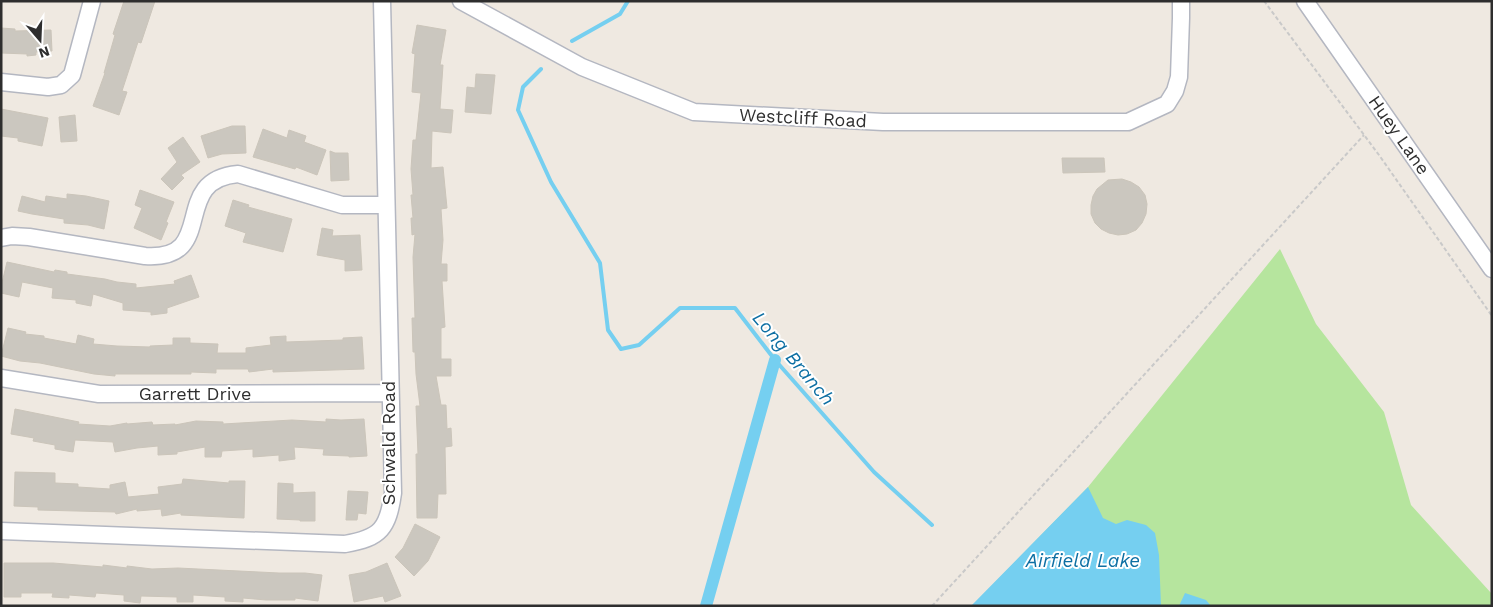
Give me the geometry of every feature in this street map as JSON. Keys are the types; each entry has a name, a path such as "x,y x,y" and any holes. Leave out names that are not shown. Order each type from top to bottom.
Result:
{"street":[{"path":"1,82 48,88 61,85 72,74 92,1"},
{"name":"Schwald Road","path":"1,531 345,544 371,538 379,532 390,512 392,493 382,1"},
{"name":"Westcliff Road","path":"461,1 582,67 694,112 883,122 1128,122 1167,104 1175,91 1179,77 1181,1"},
{"name":"Huey Lane","path":"1305,1 1492,269"},
{"path":"1,238 12,236 29,237 159,257 179,249 186,241 200,195 205,187 225,175 238,174 342,205 386,205"},
{"name":"Garrett Drive","path":"1,378 99,394 390,393"}],"path":[{"path":"1264,1 1364,134 1492,316"},
{"path":"932,606 1364,134"}],"green space":[{"path":"1280,249 1316,324 1384,412 1411,505 1492,594 1492,606 972,606 1088,487"}],"water":[{"name":"Airfield Lake","path":"1088,487 1103,518 1116,524 1127,520 1146,525 1155,533 1159,555 1161,606 971,606"},
{"name":"Airfield Lake","path":"1185,593 1206,600 1211,606 1179,606"}],"building":[{"path":"124,1 155,1 141,43 138,42 122,91 127,92 119,115 93,106 105,73 115,35 113,34"},
{"path":"417,25 446,30 440,65 443,65 440,109 453,110 451,133 432,131 431,168 443,167 447,208 441,209 443,240 441,264 447,264 447,281 442,281 445,327 441,328 441,359 451,359 451,376 436,376 441,405 446,405 447,429 451,428 452,446 445,447 446,494 438,494 437,518 417,518 416,454 418,454 416,406 420,406 415,352 413,352 412,318 415,318 413,257 415,234 412,235 411,195 413,195 411,169 413,140 416,140 421,93 412,92 415,54 412,53"},
{"path":"1,28 15,29 15,31 51,30 52,51 36,52 36,55 27,56 27,54 1,53"},
{"path":"476,74 495,75 491,114 465,112 467,87 475,88"},
{"path":"1,109 48,118 42,146 18,141 18,138 1,136"},
{"path":"75,115 77,141 61,142 59,117"},
{"path":"232,126 245,126 246,153 222,154 208,158 201,136"},
{"path":"263,129 287,138 289,130 306,136 304,142 326,150 317,175 296,167 295,169 253,157"},
{"path":"183,137 200,162 181,175 184,178 172,190 161,179 177,162 168,148"},
{"path":"330,151 348,153 349,180 331,181"},
{"path":"1062,158 1104,158 1105,172 1063,173"},
{"path":"1122,179 1139,187 1145,195 1147,204 1146,214 1136,230 1118,235 1101,229 1095,223 1091,214 1091,205 1097,189 1108,180"},
{"path":"140,190 174,202 161,240 134,228 142,208 135,205"},
{"path":"67,194 109,201 104,229 88,225 64,223 64,219 18,211 22,196 45,202 46,196 67,199"},
{"path":"233,200 249,205 248,207 292,219 283,252 243,242 246,233 225,226"},
{"path":"322,228 333,230 332,236 360,235 362,270 345,271 345,260 317,255"},
{"path":"7,262 54,272 55,270 67,272 67,274 136,284 136,288 175,284 174,281 191,275 199,297 167,308 167,313 151,315 151,312 123,310 123,303 93,294 91,306 76,303 76,300 52,298 53,288 22,282 19,297 1,293"},
{"path":"8,328 26,332 25,334 44,336 44,338 76,344 78,335 94,339 93,344 150,347 173,345 173,338 190,338 190,343 218,344 217,353 246,353 246,348 271,345 270,337 286,336 286,342 343,340 343,338 362,337 364,369 273,372 273,369 249,372 248,369 216,369 216,373 115,374 115,376 94,374 1,356"},
{"path":"15,409 79,422 78,424 110,426 152,422 153,425 175,425 196,421 223,422 223,424 292,420 326,422 326,419 364,419 367,456 323,455 324,449 294,447 295,459 279,461 279,455 253,457 253,449 222,451 221,457 205,457 205,447 177,452 177,454 158,455 158,446 115,452 113,442 75,440 73,452 55,449 55,445 33,441 34,438 11,434"},
{"path":"15,472 55,473 55,483 78,484 78,487 110,489 110,485 125,482 128,497 159,494 158,487 182,484 183,479 229,483 229,481 245,481 244,518 181,515 181,513 162,516 161,509 137,511 137,509 116,514 115,512 38,510 38,507 14,506"},
{"path":"278,483 293,484 293,493 315,492 315,521 277,519"},
{"path":"348,491 368,492 366,514 358,513 357,520 346,520"},
{"path":"415,524 440,537 428,561 414,576 395,557 403,548"},
{"path":"4,563 53,563 103,567 103,565 127,568 127,566 152,569 178,568 322,575 318,601 295,598 295,600 266,600 243,598 243,602 225,601 225,597 193,595 193,602 177,602 177,597 141,596 140,603 124,601 124,595 96,593 95,597 69,595 69,598 52,597 53,593 21,593 21,597 4,597"},
{"path":"387,563 401,596 385,602 383,596 354,602 349,575 366,572"}],"waterway":[{"name":"Long Branch","path":"572,41 620,14 628,1"},
{"name":"Long Branch","path":"541,69 523,87 518,110 551,182 600,263 608,330 621,349 639,345 680,308 735,308 775,360 874,472 932,525"},
{"path":"706,606 775,360"}]}
